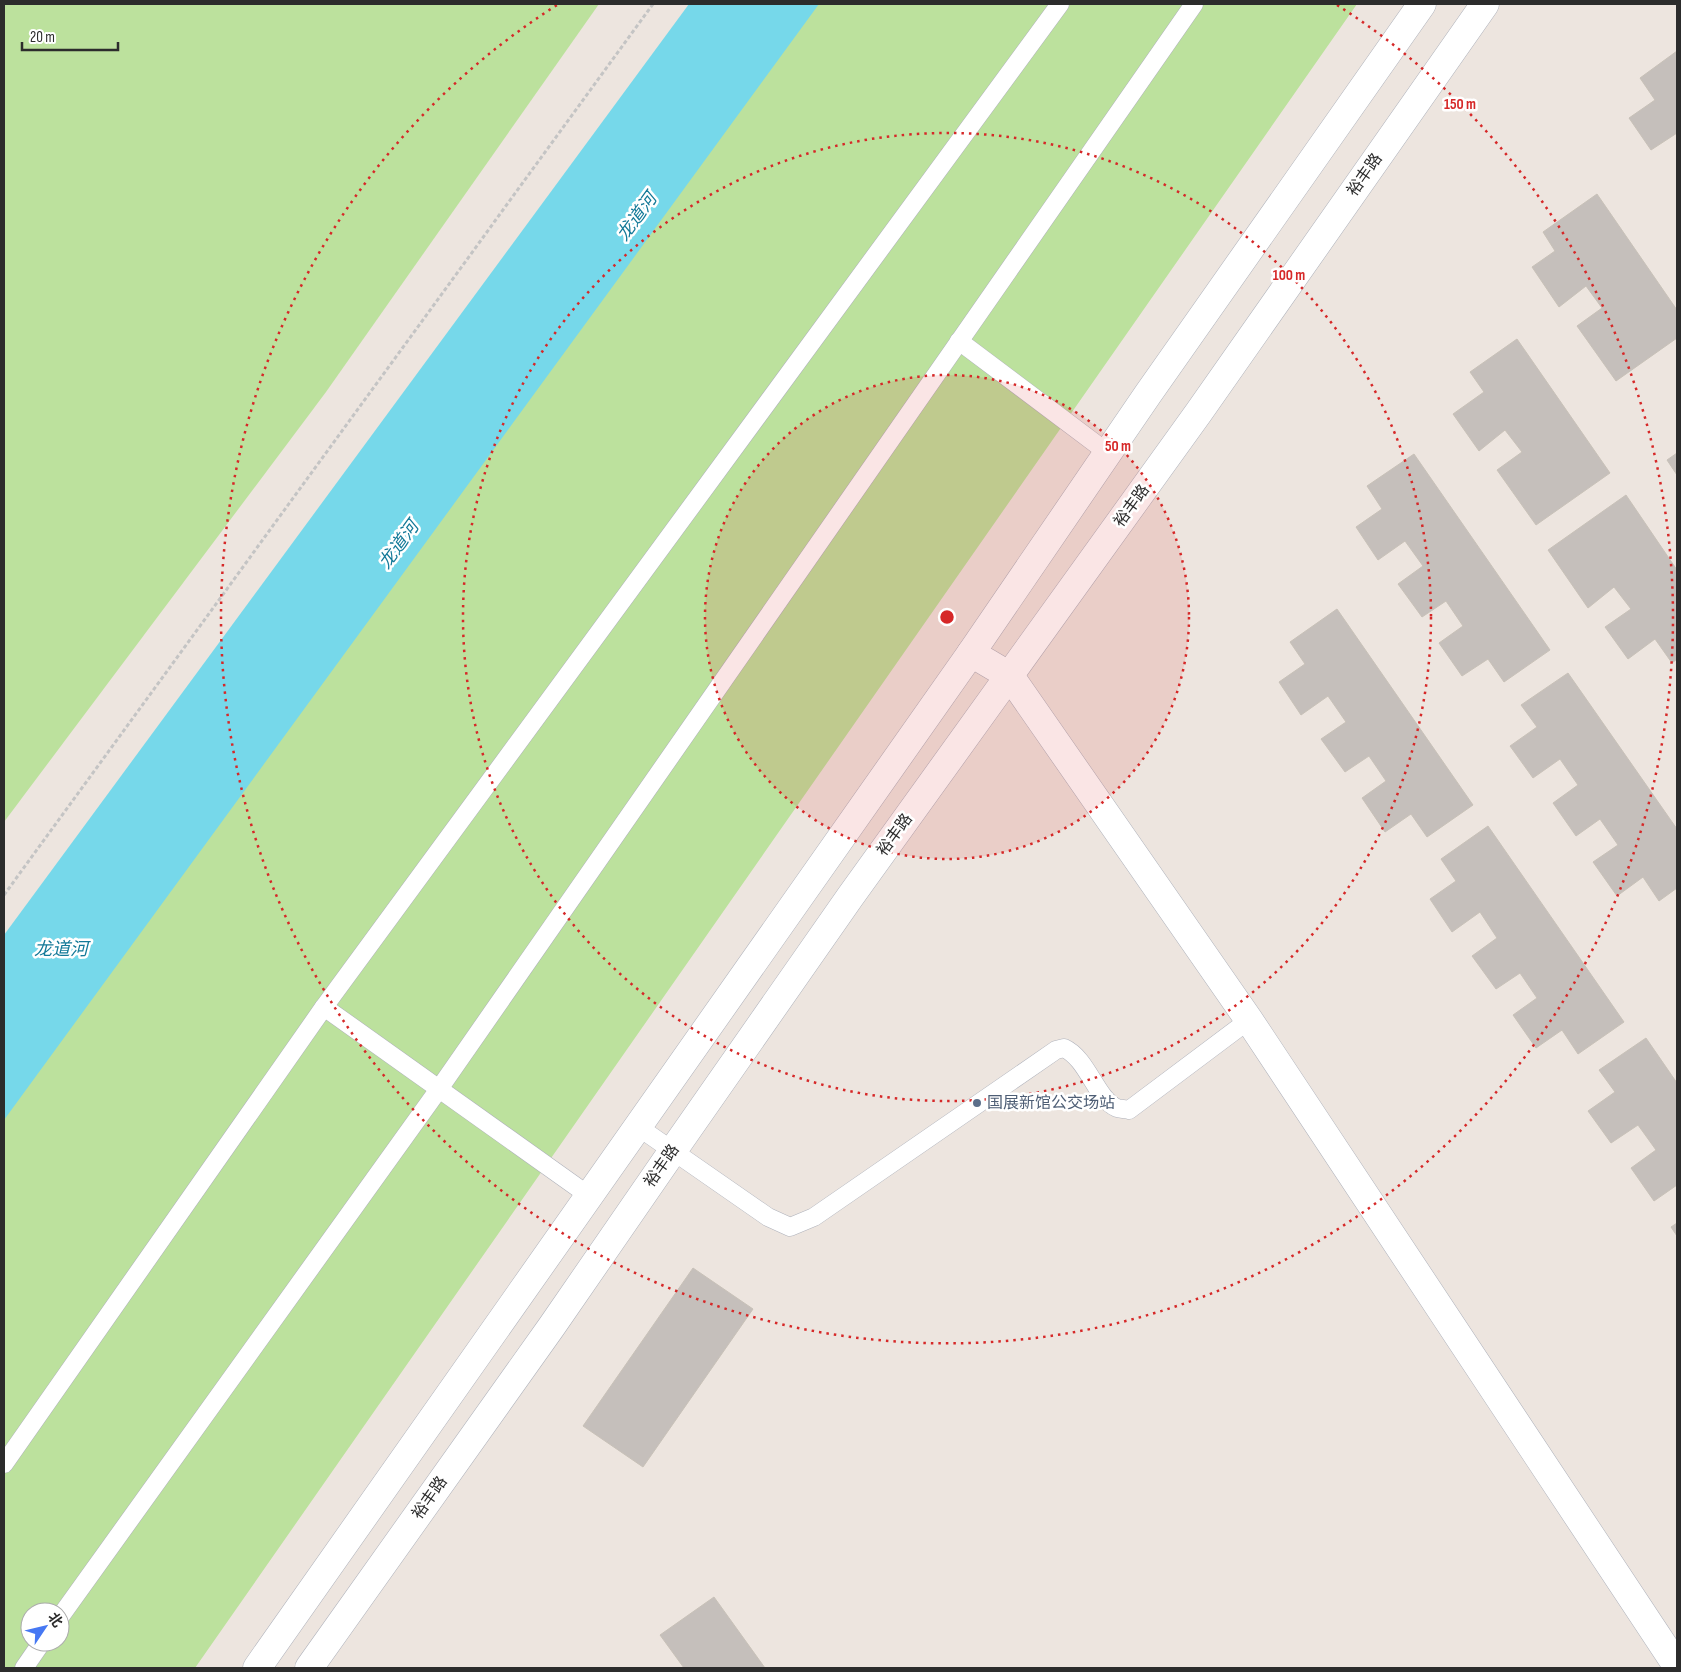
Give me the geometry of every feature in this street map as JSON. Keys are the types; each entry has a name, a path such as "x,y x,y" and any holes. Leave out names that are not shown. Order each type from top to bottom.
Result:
{"street":[{"path":"257,1668 971,653 1108,453 1422,4"},
{"name":"裕丰路","path":"308,1668 552,1326 850,897 1199,412 1485,4"},
{"path":"971,653 1010,676 1249,1020 1677,1666"}],"lane":[{"path":"4,1464 324,1008 1060,4"},
{"path":"70,1604 439,1089 1194,4"},
{"path":"959,341 1108,453"},
{"path":"324,1008 588,1195"},
{"path":"637,1126 768,1217 790,1227 814,1217 1056,1050 1064,1048 1071,1051 1078,1058 1105,1098 1117,1108 1129,1110 1249,1020"},
{"path":"24,1668 35,1652"}],"path":[{"path":"4,895 653,4"}],"green space":[{"path":"4,4 599,4 326,392 4,822"},
{"path":"816,4 1357,4 195,1668 4,1668 4,1118"}],"water":[{"name":"龙道河","path":"689,4 819,4 4,1120 4,935"}],"building":[{"path":"1677,51 1677,133 1651,150 1629,118 1655,100 1640,78"},
{"path":"1597,194 1677,310 1677,338 1616,381 1577,326 1602,308 1586,286 1559,307 1532,267 1555,251 1543,232"},
{"path":"1517,339 1610,473 1536,525 1497,470 1522,452 1505,430 1479,451 1453,414 1484,392 1470,372"},
{"path":"1677,453 1677,475 1667,460"},
{"path":"1414,454 1550,650 1504,682 1488,659 1462,676 1439,643 1463,626 1446,601 1422,617 1398,584 1423,566 1405,541 1378,560 1356,527 1382,509 1367,486"},
{"path":"1626,495 1677,570 1677,659 1672,663 1655,639 1628,659 1605,627 1631,609 1614,587 1588,608 1548,550"},
{"path":"1337,609 1473,805 1427,837 1411,814 1385,832 1362,798 1386,781 1369,756 1345,772 1321,739 1346,722 1328,696 1301,715 1279,682 1305,664 1290,642"},
{"path":"1568,673 1677,829 1677,888 1659,901 1643,877 1617,896 1593,862 1618,845 1600,819 1576,836 1553,803 1578,785 1560,759 1533,778 1510,746 1537,727 1521,705"},
{"path":"1488,826 1624,1022 1578,1054 1562,1030 1536,1048 1513,1015 1537,998 1520,973 1496,989 1472,956 1497,938 1480,912 1452,932 1430,899 1456,881 1441,859"},
{"path":"1646,1038 1677,1083 1677,1185 1654,1201 1631,1168 1656,1150 1638,1125 1611,1143 1588,1111 1615,1092 1599,1070"},
{"path":"1677,1223 1677,1236 1671,1227"},
{"path":"693,1268 753,1309 643,1467 583,1426"},
{"path":"714,1597 765,1668 684,1668 660,1635"}],"place":[{"name":"国展新馆公交场站","path":"977,1103"}]}
